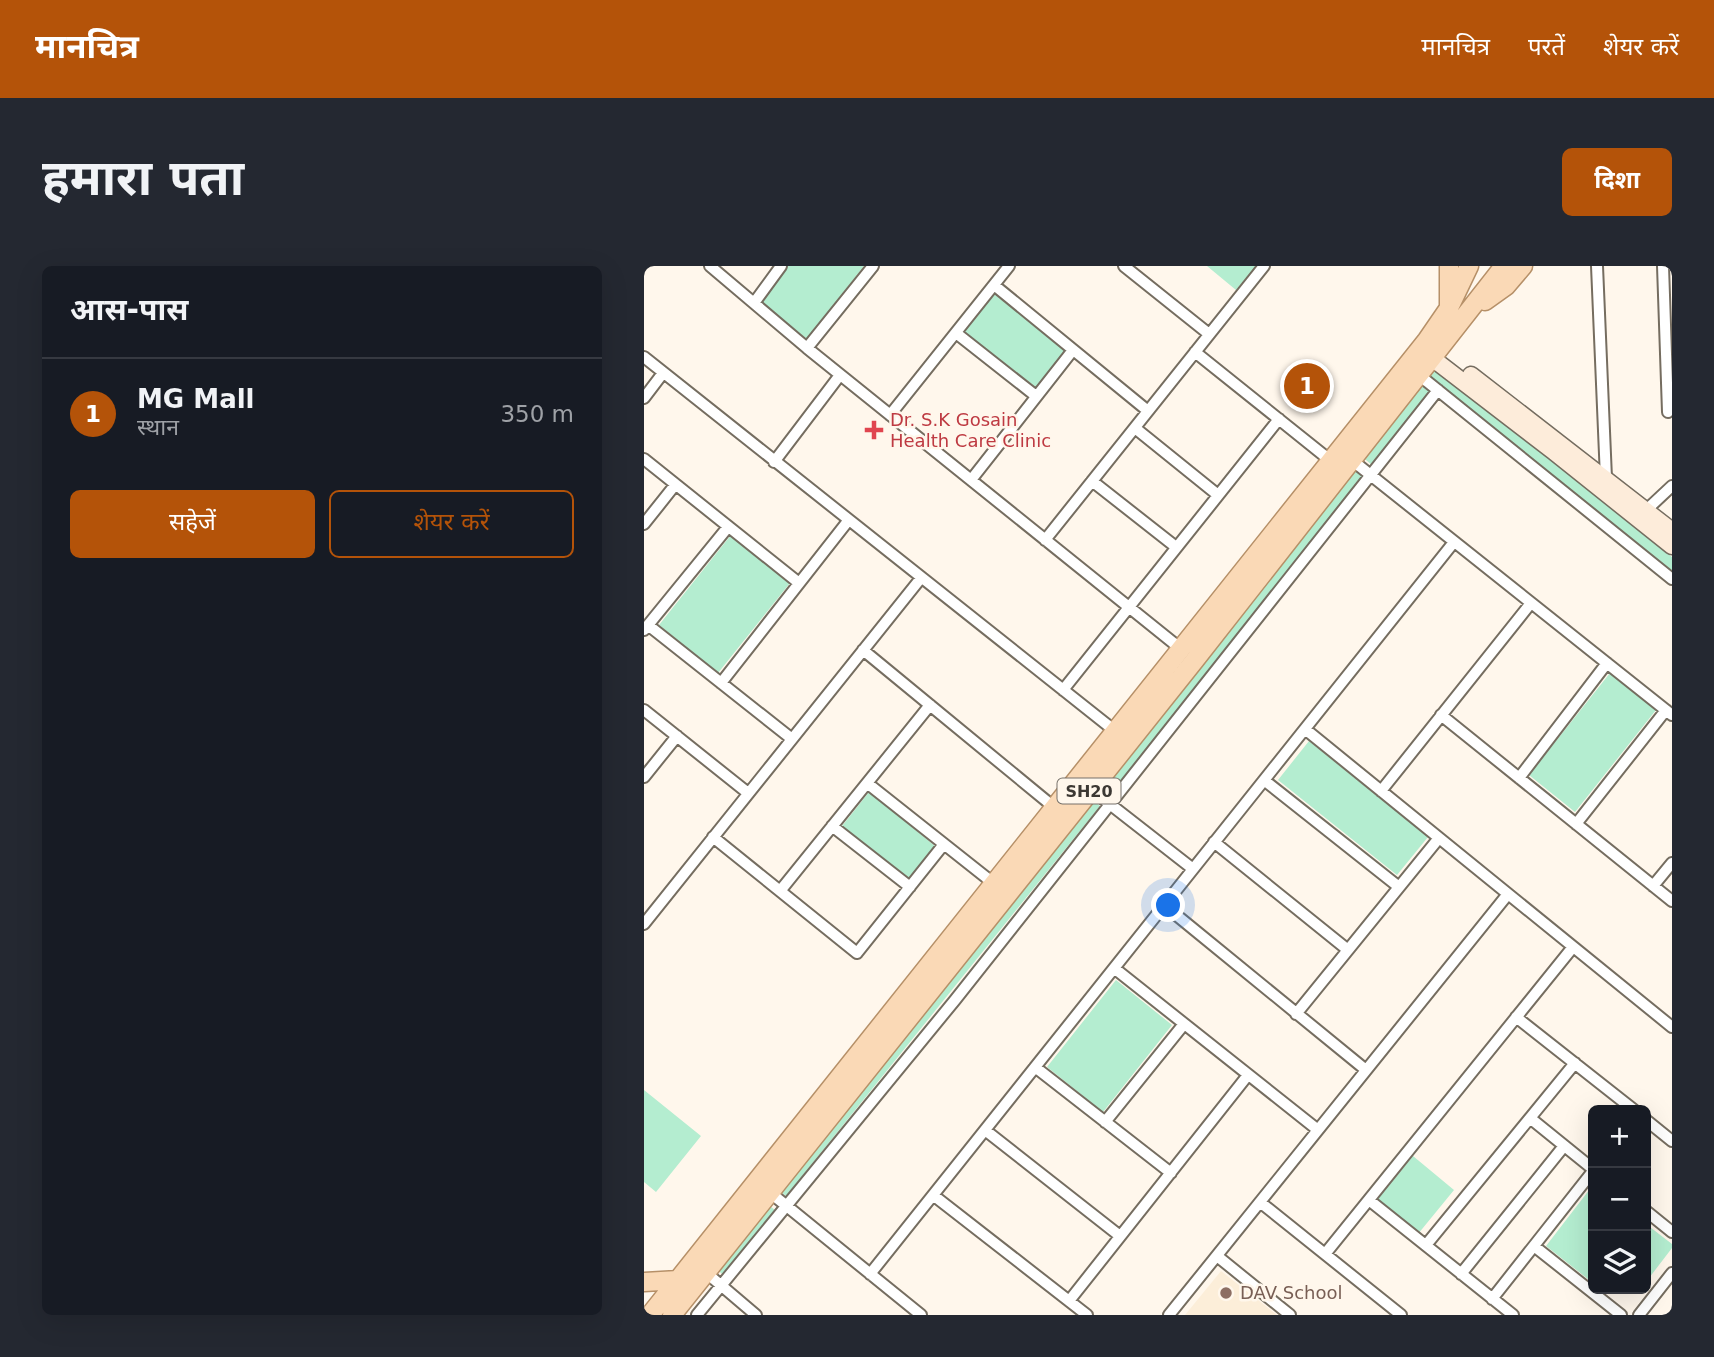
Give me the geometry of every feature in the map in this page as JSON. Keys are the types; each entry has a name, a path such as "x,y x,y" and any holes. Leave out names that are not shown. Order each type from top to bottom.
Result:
{"main road":[{"path":"1449,266 1449,308"},
{"name":"SH20","path":"672,1315 699,1267 1084,784 1195,660 1427,340 1449,308 1469,266"},
{"name":"SH20","path":"1001,889 1055,808 1084,784 1115,732 1181,649 1340,457 1419,374 1504,266"},
{"name":"SH20","path":"1471,308 1506,286 1523,266"},
{"name":"SH20","path":"652,1311 678,1280 699,1267"},
{"path":"644,1282 678,1280"}],"street":[{"path":"710,266 840,375 1181,649"},
{"path":"754,303 781,266"},
{"path":"807,348 873,266"},
{"path":"890,415 1009,266"},
{"path":"1124,266 1209,334"},
{"path":"1045,540 1264,266"},
{"path":"1597,266 1606,478"},
{"path":"1662,266 1668,293 1668,412"},
{"path":"994,285 1148,411"},
{"path":"956,332 1036,396"},
{"path":"971,480 1073,349"},
{"path":"1195,352 1279,419 1371,475 1669,712 1576,824"},
{"path":"1435,354 1606,478 1672,546"},
{"path":"1435,354 1642,515 1672,531"},
{"path":"644,357 1115,732"},
{"path":"644,398 663,373"},
{"path":"1419,374 1672,579"},
{"path":"774,462 840,375"},
{"path":"697,1315 955,1000 1108,803 1438,390"},
{"path":"1063,690 1279,419"},
{"path":"1135,428 1218,495"},
{"path":"644,459 799,583"},
{"path":"1092,481 1176,547"},
{"path":"644,524 676,485"},
{"path":"1642,515 1669,494"},
{"path":"721,683 848,521"},
{"path":"729,527 646,628 792,739"},
{"path":"870,1274 1454,542"},
{"path":"644,924 920,578"},
{"path":"1381,791 1531,603"},
{"path":"863,650 1055,808"},
{"path":"1518,778 1607,663"},
{"path":"780,891 930,705"},
{"path":"644,710 748,793"},
{"path":"1441,715 1672,901"},
{"path":"1305,729 1672,1027"},
{"path":"644,777 677,736"},
{"path":"1264,780 1399,887"},
{"path":"867,783 1001,889"},
{"path":"1084,784 1193,869"},
{"path":"832,826 910,887"},
{"path":"713,837 857,953 944,844"},
{"path":"1296,1013 1439,838"},
{"path":"1214,842 1348,950"},
{"path":"1653,886 1672,863"},
{"path":"1169,1315 1508,894"},
{"path":"1164,905 1366,1070"},
{"path":"1325,1254 1573,947"},
{"path":"1114,968 1318,1130"},
{"path":"1516,1017 1628,1105"},
{"path":"1105,1122 1184,1024"},
{"path":"1426,1245 1575,1063"},
{"path":"1035,1067 1171,1173"},
{"path":"1069,1301 1248,1075"},
{"path":"1530,1118 1591,1168"},
{"path":"1651,1124 1672,1141"},
{"path":"985,1130 1121,1236"},
{"path":"1461,1274 1564,1146"},
{"path":"1492,1299 1588,1177"},
{"path":"763,1187 921,1315"},
{"path":"933,1195 1087,1315"},
{"path":"1369,1200 1513,1315"},
{"path":"1260,1202 1401,1315"},
{"path":"1651,1215 1672,1232"},
{"path":"1534,1247 1621,1315"},
{"path":"1217,1256 1290,1315"},
{"path":"699,1267 757,1315"},
{"path":"1639,1315 1672,1273"}],"shaded area":[{"name":"DAV School","path":"1221,1271 1277,1315 1185,1315"}],"green space":[{"path":"786,266 864,266 807,339 759,301"},
{"path":"1207,266 1256,266 1236,290"},
{"path":"994,294 1066,350 1037,388 964,332"},
{"path":"1436,368 1672,557 1672,573 1428,379"},
{"path":"1420,383 1430,392 1372,465 1361,456"},
{"path":"1353,468 1364,476 1111,793 1101,784"},
{"path":"731,535 790,583 718,673 659,625"},
{"path":"1610,673 1656,710 1575,812 1529,775"},
{"path":"1309,741 1428,837 1397,875 1278,780"},
{"path":"869,792 935,846 908,879 842,826"},
{"path":"1090,798 1100,806 786,1196 776,1188"},
{"path":"1116,980 1172,1025 1103,1112 1047,1067"},
{"path":"644,1090 701,1136 656,1192 644,1182"},
{"path":"1413,1156 1454,1190 1418,1234 1377,1200"},
{"path":"1588,1191 1588,1279 1546,1246"},
{"path":"765,1202 775,1210 723,1275 714,1266"},
{"path":"1651,1228 1672,1244 1672,1248 1651,1275"}],"place":[{"name":"MG Mall","path":"1307,386"},
{"name":"Dr. S.K Gosain Health Care Clinic","path":"874,430"},
{"name":"DAV School","path":"1226,1293"}]}
